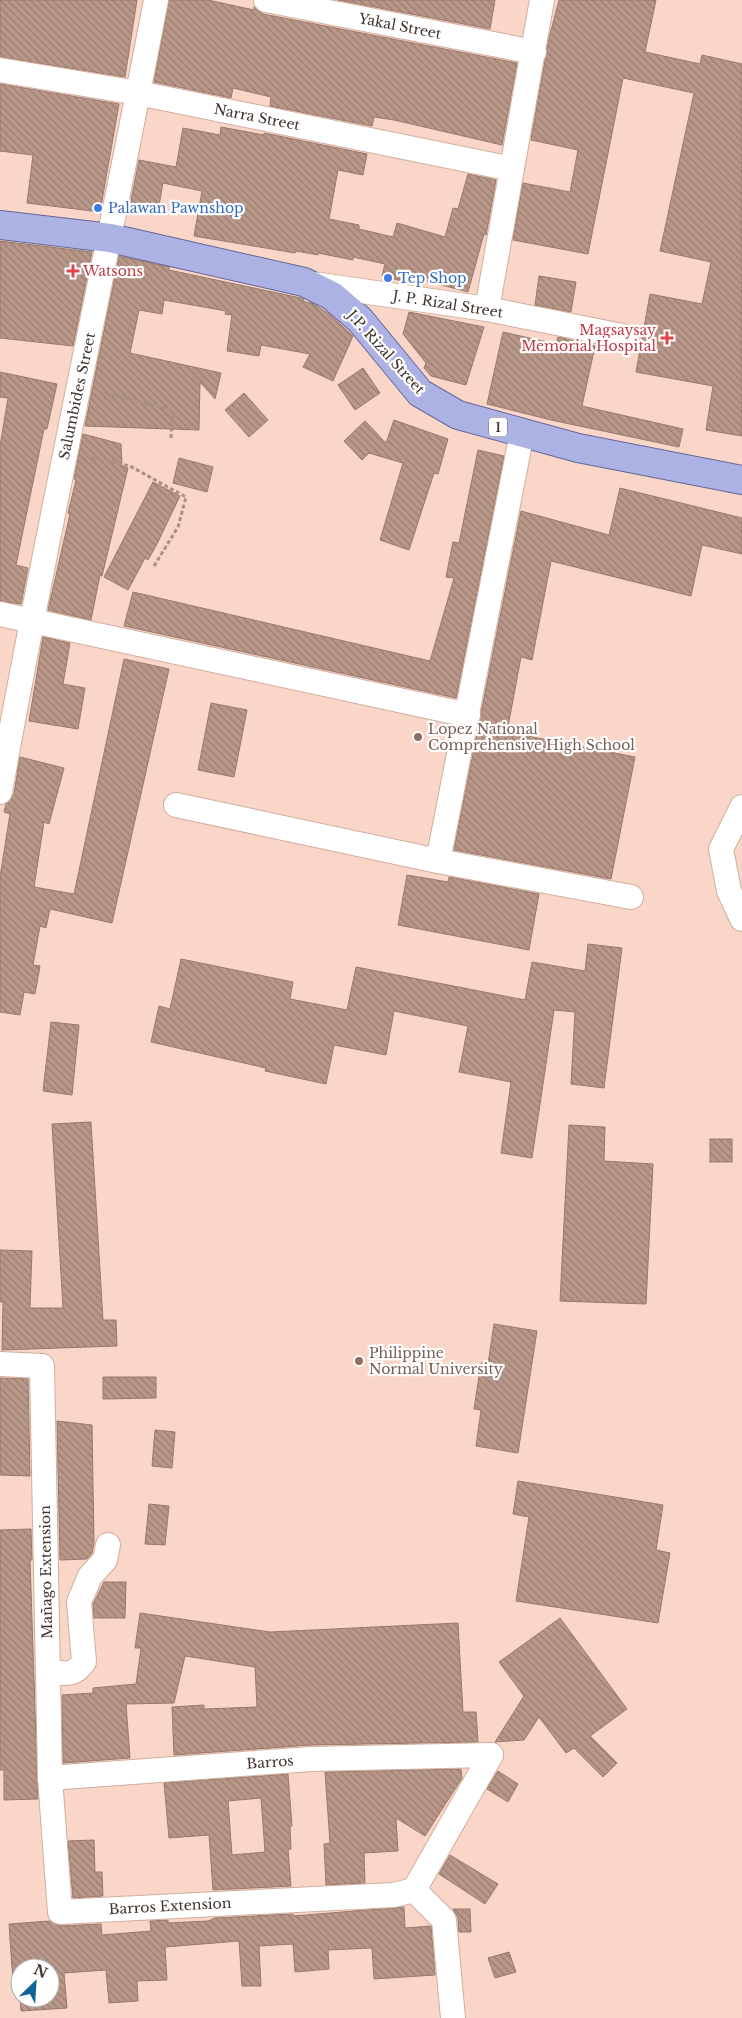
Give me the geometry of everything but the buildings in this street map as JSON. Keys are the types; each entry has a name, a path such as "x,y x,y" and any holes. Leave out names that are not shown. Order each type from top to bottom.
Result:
{"main road":[{"name":"J.P. Rizal Street","path":"0,225 110,238 304,282 332,296 360,320 420,394 458,415 578,448 742,480"}],"street":[{"name":"Salumbides Street","path":"0,792 31,620 110,238 156,0"},
{"name":"Yakal Street","path":"266,0 534,52"},
{"path":"487,309 542,0"},
{"name":"Narra Street","path":"0,70 138,93 512,169"},
{"name":"J. P. Rizal Street","path":"304,282 487,309 622,336"},
{"path":"438,861 522,434"},
{"path":"0,614 468,715"},
{"path":"176,805 438,861 631,897"},
{"path":"742,807 721,849 728,891 742,919"},
{"name":"Mañago Extension","path":"0,1364 42,1366 50,1778"},
{"path":"48,1672 68,1674 78,1672 84,1662 79,1602 90,1576 105,1560 108,1545"},
{"name":"Barros","path":"50,1778 312,1759 490,1755 414,1890"},
{"name":"Barros Extension","path":"50,1778 60,1912 394,1895 414,1890"},
{"path":"414,1890 444,1920 453,2018"}],"path":[{"path":"79,388 168,409 172,416 171,438"},
{"path":"66,452 130,466 186,497 178,526 154,566"}],"place":[{"name":"Palawan Pawnshop","path":"98,208"},
{"name":"Watsons","path":"73,271"},
{"name":"Tep Shop","path":"388,278"},
{"name":"Magsaysay Memorial Hospital","path":"667,338"},
{"name":"Lopez National Comprehensive High School","path":"418,737"},
{"name":"Philippine Normal University","path":"359,1361"}]}
